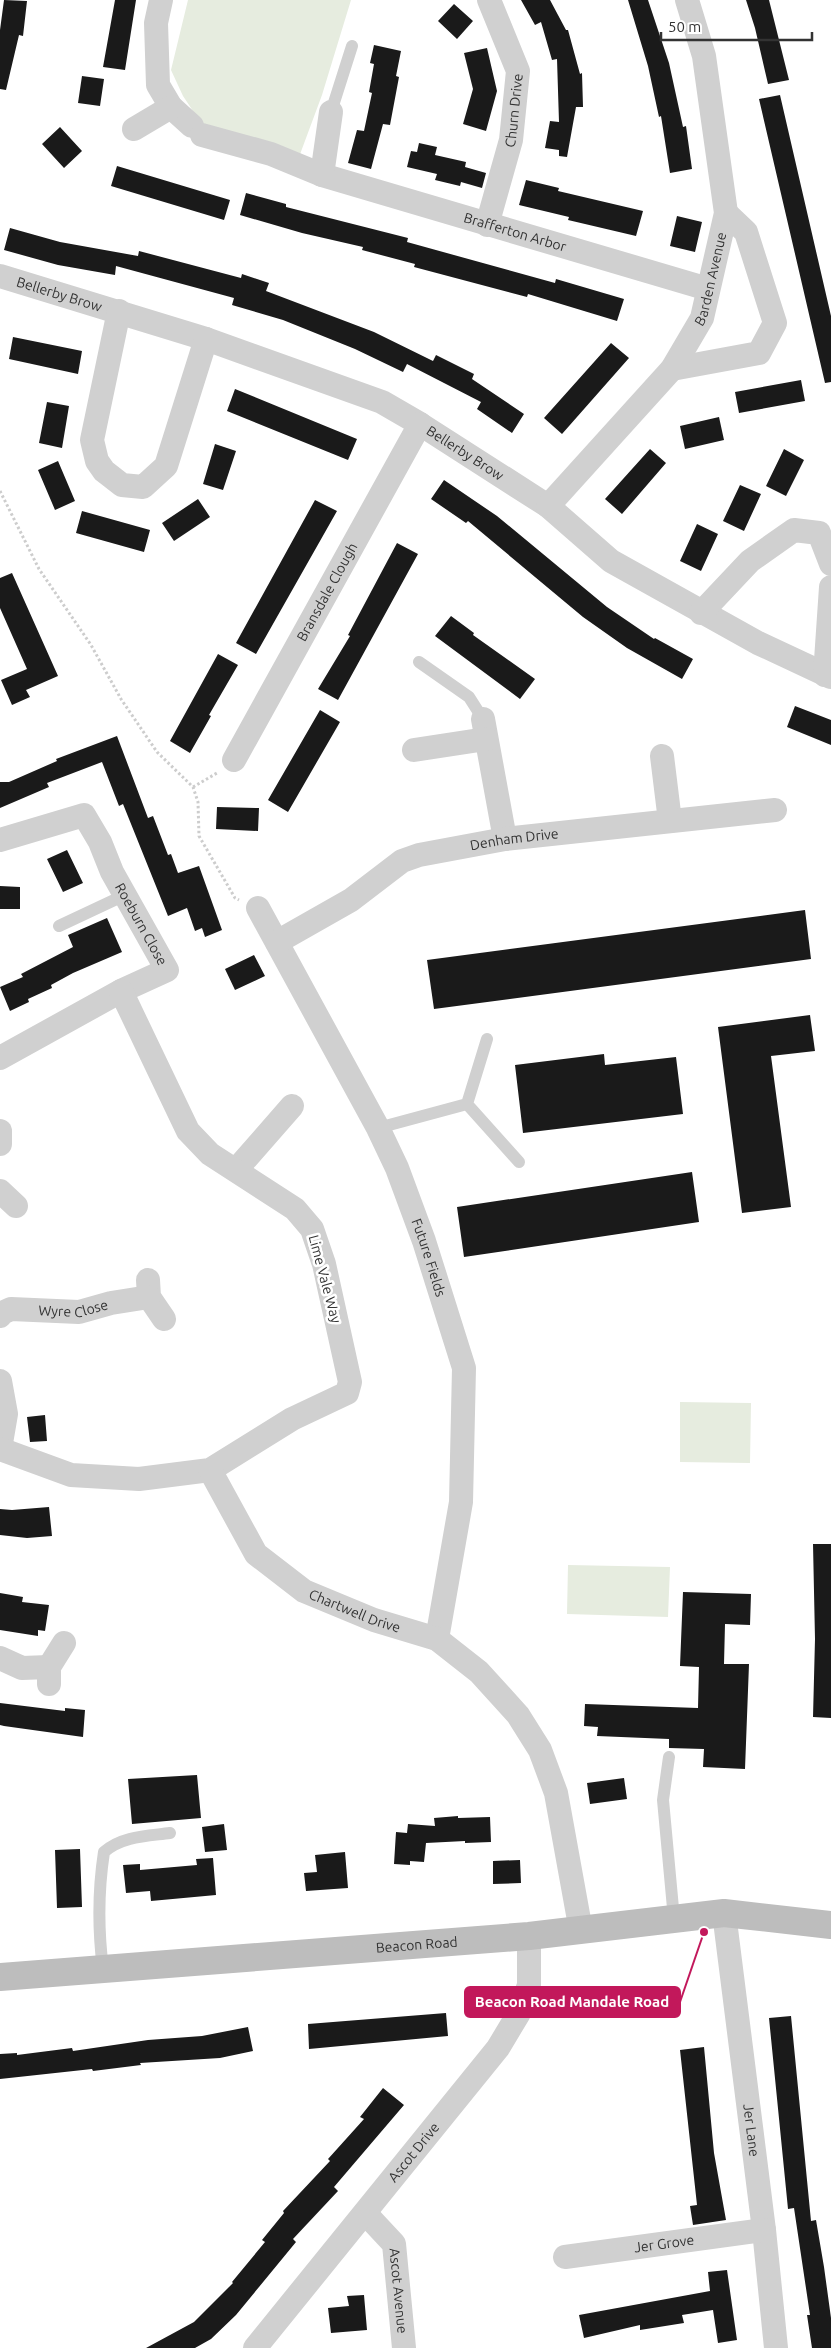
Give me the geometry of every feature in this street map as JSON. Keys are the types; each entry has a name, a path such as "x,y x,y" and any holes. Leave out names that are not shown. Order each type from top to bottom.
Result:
{"main road":[{"name":"Beacon Road","path":"0,1977 529,1936 724,1913 831,1925"}],"street":[{"name":"Brafferton Arbor","path":"161,0 156,23 158,85 171,107 197,130 271,154 322,175 708,289"},
{"name":"Churn Drive","path":"487,225 511,140 518,71 489,0"},
{"name":"Barden Avenue","path":"548,506 672,369 702,318 726,213 704,56 687,0"},
{"path":"134,129 171,107"},
{"path":"322,175 331,112"},
{"path":"672,369 759,353 775,323 746,232 726,213"},
{"name":"Bellerby Brow","path":"0,276 206,339 382,402 420,424 548,506 611,562 758,644 828,676 831,587"},
{"name":"Bellerby Brow","path":"119,311 92,440 97,462 104,471 122,485 143,487 166,466 206,339"},
{"name":"Bransdale Clough","path":"234,760 420,424"},
{"path":"702,612 750,561 794,530 819,533 831,564"},
{"path":"414,750 484,729 506,839"},
{"path":"662,756 670,821"},
{"name":"Denham Drive","path":"277,942 351,900 402,861 419,855 506,839 775,810"},
{"name":"Roeburn Close","path":"0,840 84,815 100,842 112,872 167,970 121,991 0,1058"},
{"name":"Future Fields","path":"258,908 378,1128 397,1168 424,1241 464,1368 461,1502 437,1639"},
{"name":"Lime Vale Way","path":"121,991 188,1131 210,1154 295,1209 312,1229 324,1264 350,1382 347,1393 292,1419 210,1470"},
{"path":"236,1170 292,1106"},
{"path":"0,1131 0,1144"},
{"name":"Wyre Close","path":"0,1316 11,1309 79,1312 111,1303 148,1288 164,1318"},
{"path":"0,1381 6,1414 0,1449 71,1475 139,1479 210,1470"},
{"name":"Chartwell Drive","path":"210,1470 256,1554 304,1591 374,1620 437,1639 479,1672 518,1715 540,1750 556,1793 581,1931"},
{"path":"0,1658 22,1668 49,1675 64,1643"},
{"name":"Jer Lane","path":"724,1913 764,2230 776,2348"},
{"name":"Ascot Drive","path":"255,2348 366,2214 498,2048 519,2013 529,1985 529,1936"},
{"name":"Ascot Avenue","path":"366,2214 394,2244 404,2348"},
{"name":"Jer Grove","path":"565,2257 764,2230"}],"lane":[{"path":"331,112 352,46"},
{"path":"419,662 469,697 484,729"},
{"path":"58,926 125,895"},
{"path":"467,1104 487,1039"},
{"path":"378,1128 467,1104"},
{"path":"467,1104 519,1162"},
{"path":"669,1757 663,1800 674,1919"},
{"path":"104,1969 100,1946 99,1906 104,1852 112,1845 124,1840 170,1833"}],"path":[{"path":"0,491 39,569 91,645 121,699 157,752 194,787 198,802 199,836 235,898 258,908"},
{"path":"194,787 210,779 234,760"}],"shaded area":[{"path":"188,0 351,0 322,95 299,157 220,133 201,123 183,96 171,70"},
{"path":"680,1402 751,1403 750,1463 680,1462"},
{"path":"568,1565 670,1567 668,1617 567,1614"}],"building":[{"path":"4,0 27,1 23,36 19,35 6,90 0,89 0,30"},
{"path":"115,0 136,0 125,70 103,67"},
{"path":"521,0 550,0 566,30 568,30 580,74 582,73 583,107 576,107 567,157 559,156 559,150 545,148 550,121 559,122 557,59 552,60 541,22 535,25"},
{"path":"628,0 648,0 669,63 683,127 686,126 692,169 670,173 661,116 659,117 648,66"},
{"path":"746,0 769,0 789,80 768,84 755,28"},
{"path":"454,4 473,21 457,39 438,21"},
{"path":"374,45 401,51 396,76 399,77 390,125 383,124 371,169 348,163 357,130 364,131 372,93 369,92 374,64 370,63"},
{"path":"487,48 497,91 486,131 463,124 473,89 464,53"},
{"path":"82,76 104,79 100,106 78,103"},
{"path":"780,95 831,316 831,382 825,383 759,99"},
{"path":"60,127 82,151 64,168 42,144"},
{"path":"419,143 437,147 435,155 466,162 465,167 486,173 482,188 461,182 460,186 435,180 437,174 407,167 411,151 417,152"},
{"path":"117,166 230,200 224,220 111,186"},
{"path":"526,180 559,188 558,191 643,211 636,236 568,220 569,217 519,205"},
{"path":"246,193 286,204 286,207 408,238 407,242 555,283 556,279 624,299 617,321 528,294 527,297 414,267 415,264 362,250 363,247 302,233 240,215"},
{"path":"677,216 702,222 695,252 670,246"},
{"path":"10,228 60,242 138,256 139,251 241,278 242,274 269,283 266,291 374,332 433,361 436,355 474,374 472,379 524,414 512,433 477,409 481,402 407,364 403,372 355,349 283,320 232,305 234,298 116,266 115,275 58,265 4,250"},
{"path":"13,337 82,351 78,374 9,359"},
{"path":"611,343 629,358 562,434 544,418"},
{"path":"801,380 805,401 739,413 735,392"},
{"path":"235,389 357,439 348,460 227,411"},
{"path":"47,402 69,406 62,448 39,443"},
{"path":"719,417 724,440 685,449 680,426"},
{"path":"215,444 236,451 223,490 203,484"},
{"path":"650,449 666,463 622,514 605,499"},
{"path":"784,449 804,460 786,496 766,486"},
{"path":"58,461 75,501 55,510 38,470"},
{"path":"444,480 497,516 607,607 654,639 693,659 682,679 627,648 583,617 468,521 466,523 431,499"},
{"path":"740,485 761,494 744,531 723,521"},
{"path":"198,499 210,517 174,541 162,523"},
{"path":"315,500 337,511 256,654 236,643"},
{"path":"82,511 150,530 144,552 76,533"},
{"path":"697,524 718,534 701,571 680,561"},
{"path":"397,543 418,554 338,700 318,689 350,636 348,635"},
{"path":"12,573 58,676 26,690 30,697 12,705 1,680 27,669 0,608 0,578"},
{"path":"451,616 474,633 473,635 535,679 520,699 435,636"},
{"path":"218,654 238,665 209,715 211,716 190,753 170,741"},
{"path":"795,706 831,720 831,745 787,727"},
{"path":"320,710 340,722 288,812 268,800"},
{"path":"117,736 148,818 153,816 168,855 171,854 178,873 199,866 222,930 205,937 202,928 195,931 187,908 168,916 123,804 119,806 102,762 47,783 49,787 0,808 0,782 9,782 57,761 56,759"},
{"path":"217,807 259,808 258,831 216,829"},
{"path":"67,850 83,883 63,892 47,859"},
{"path":"0,886 20,887 20,909 0,909"},
{"path":"805,910 811,959 434,1009 427,960"},
{"path":"107,918 122,952 73,973 51,985 52,988 28,999 29,1002 10,1011 0,987 23,977 21,974 73,947 68,935"},
{"path":"254,955 265,976 235,990 225,969"},
{"path":"810,1015 815,1051 771,1056 791,1207 742,1213 718,1027"},
{"path":"604,1054 605,1065 676,1057 683,1114 523,1133 515,1065"},
{"path":"692,1172 699,1222 464,1257 457,1207"},
{"path":"45,1415 47,1441 30,1442 27,1417"},
{"path":"49,1507 52,1536 27,1538 0,1535 0,1509"},
{"path":"813,1544 831,1544 831,1718 813,1717 815,1639"},
{"path":"683,1592 751,1594 750,1625 725,1624 724,1664 749,1664 745,1769 703,1767 704,1749 669,1748 669,1739 597,1736 598,1727 584,1726 585,1704 698,1708 699,1667 680,1666"},
{"path":"0,1593 23,1597 22,1602 49,1605 45,1631 38,1630 38,1636 0,1630"},
{"path":"0,1703 65,1711 65,1708 85,1710 83,1737 0,1725"},
{"path":"197,1775 201,1818 132,1824 128,1779"},
{"path":"624,1778 627,1799 590,1804 587,1783"},
{"path":"458,1816 458,1818 490,1817 491,1842 426,1843 424,1862 410,1861 410,1865 394,1864 396,1832 407,1833 408,1824 435,1826 434,1818"},
{"path":"224,1824 227,1850 205,1852 202,1827"},
{"path":"80,1849 82,1907 57,1908 55,1850"},
{"path":"345,1852 348,1888 306,1891 304,1873 317,1872 315,1855"},
{"path":"213,1858 216,1895 151,1901 150,1891 126,1893 123,1865 140,1864 140,1870 197,1865 196,1859"},
{"path":"520,1860 521,1883 493,1884 493,1861"},
{"path":"656,1991 660,2013 629,2017 627,1996"},
{"path":"446,2013 448,2036 309,2049 308,2024"},
{"path":"791,2016 811,2221 816,2220 824,2267 831,2318 831,2348 812,2348 807,2315 810,2315 794,2208 788,2209 769,2018"},
{"path":"248,2027 253,2051 220,2058 140,2063 141,2065 93,2071 92,2069 0,2079 0,2054 17,2053 17,2055 72,2048 73,2051 148,2040 202,2036"},
{"path":"704,2047 714,2153 726,2220 693,2225 690,2206 697,2205 680,2050"},
{"path":"383,2088 404,2105 334,2187 338,2191 293,2239 296,2242 236,2315 211,2339 195,2348 146,2348 194,2322 233,2283 265,2242 262,2240 284,2213 283,2211 330,2161 328,2159 364,2119 360,2117"},
{"path":"727,2270 737,2340 718,2343 713,2310 682,2315 684,2323 640,2330 640,2325 584,2338 579,2315 710,2291 708,2272"},
{"path":"364,2295 367,2330 331,2333 328,2308 349,2306 347,2296"}],"place":[{"name":"Beacon Road Mandale Road","path":"704,1932"}]}
